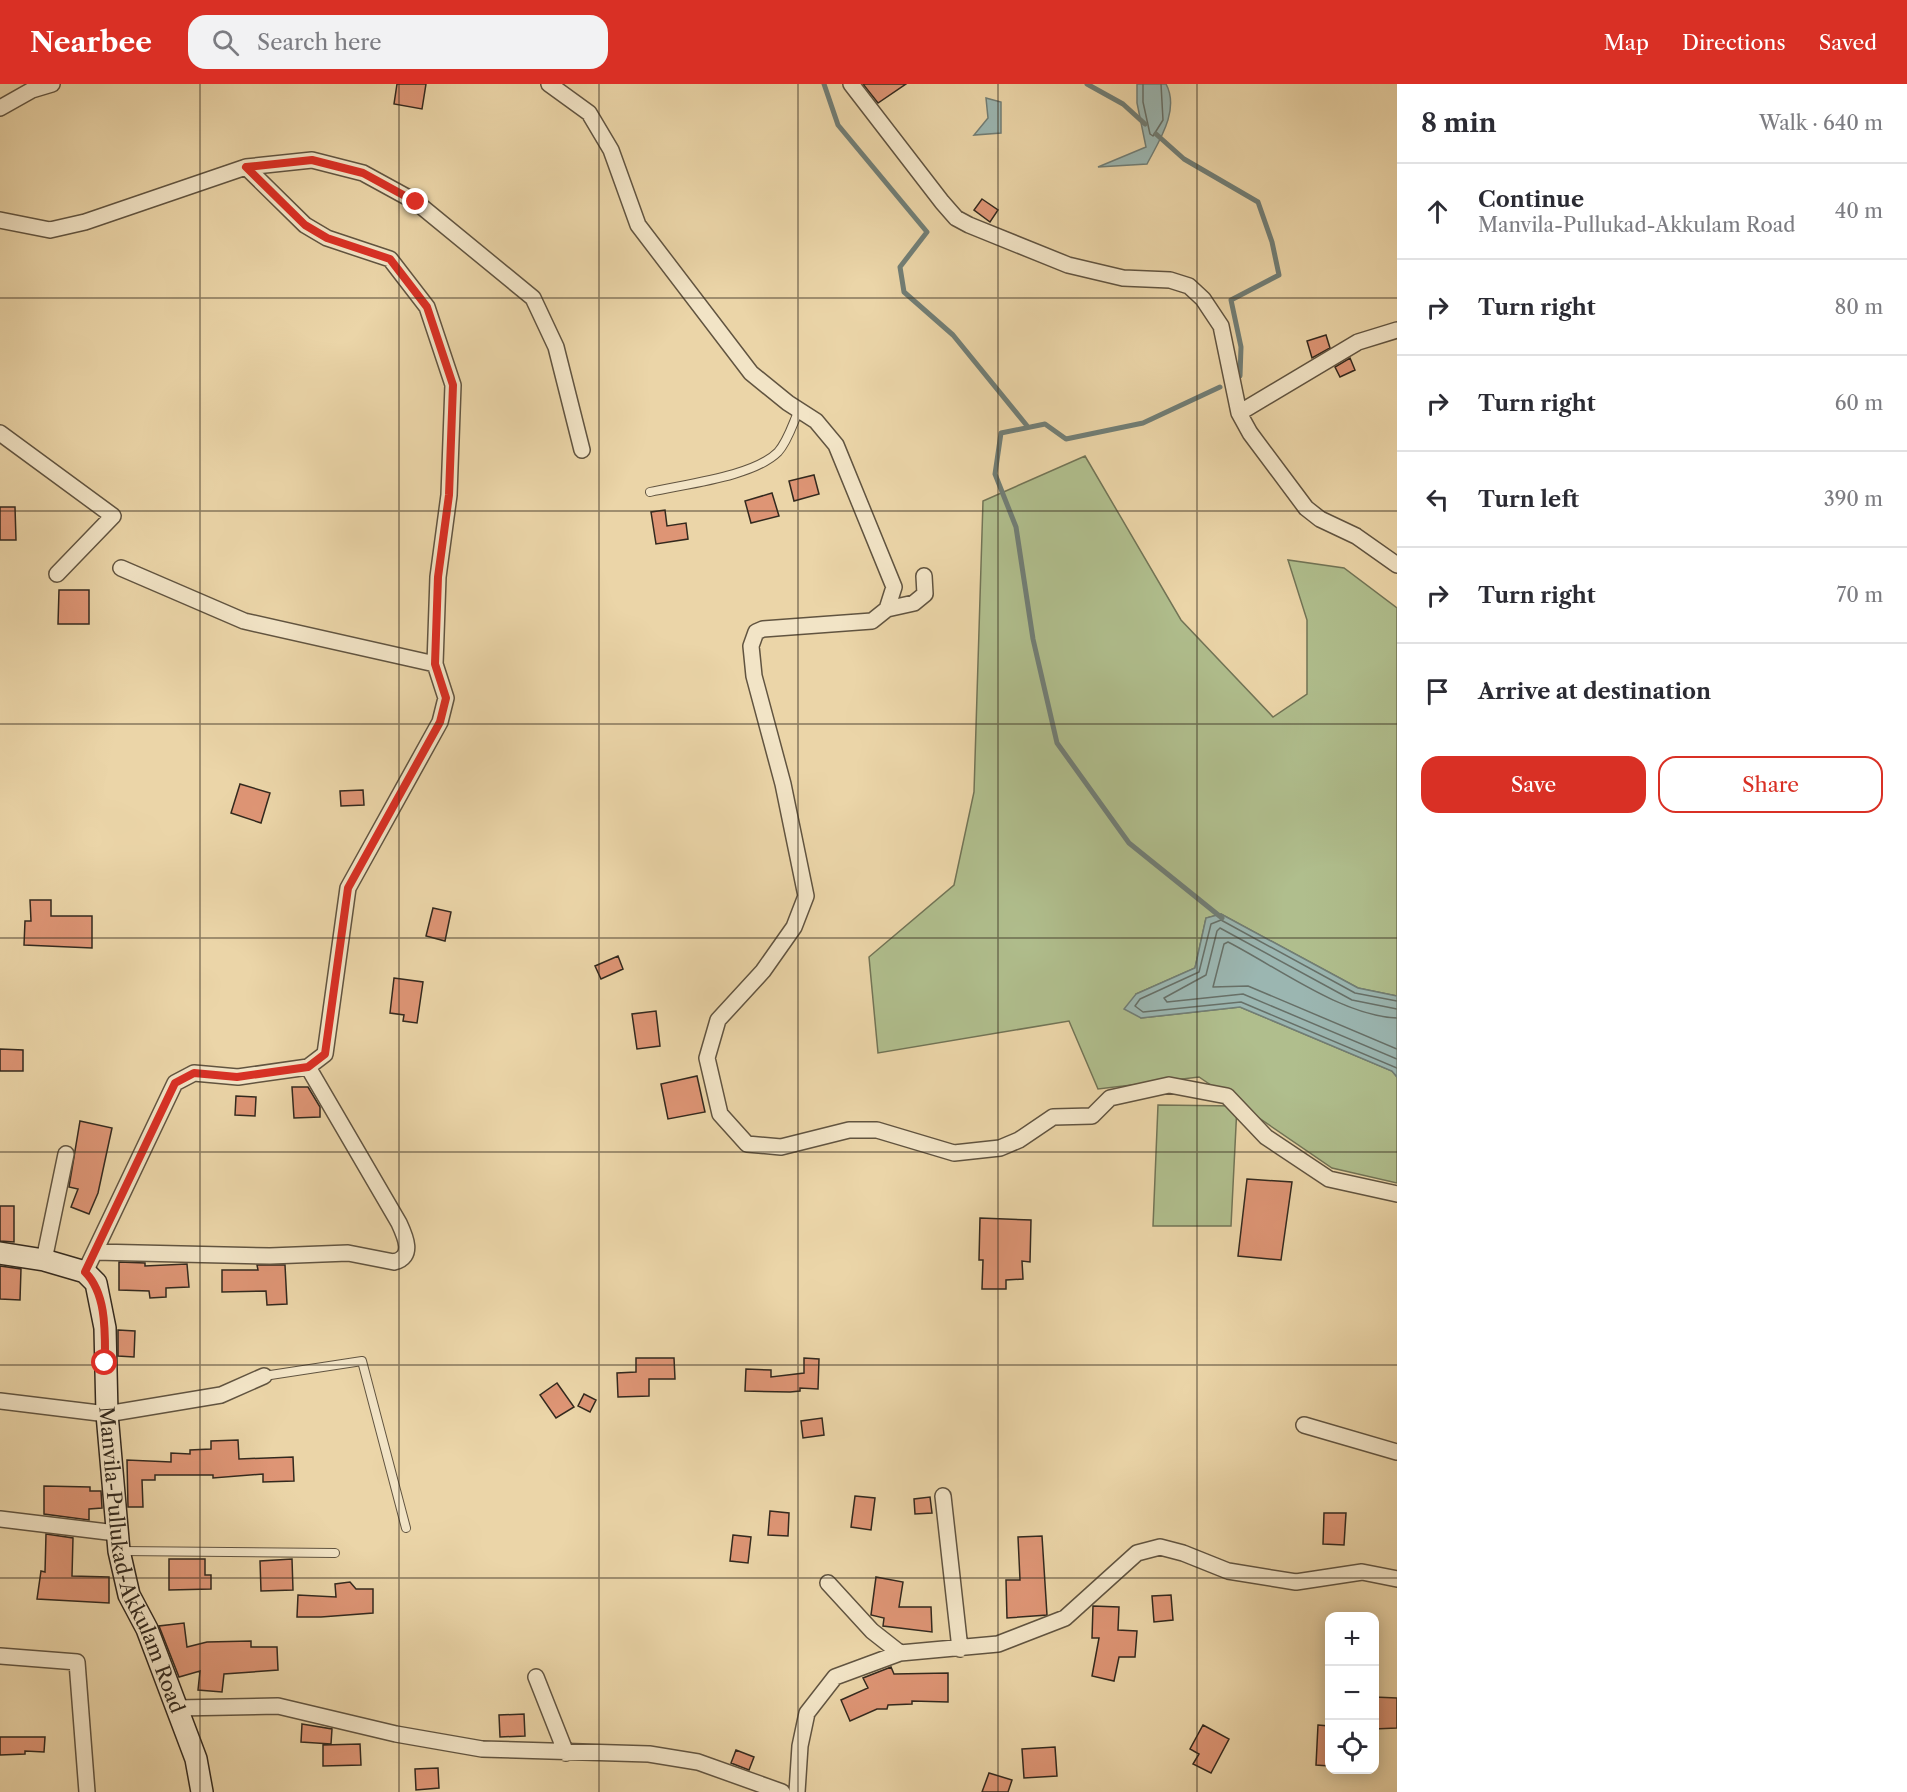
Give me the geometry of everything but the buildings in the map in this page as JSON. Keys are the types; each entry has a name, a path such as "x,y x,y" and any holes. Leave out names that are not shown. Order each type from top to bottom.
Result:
{"street":[{"path":"0,108 32,90 52,84"},
{"path":"549,84 589,112 611,150 638,225 751,373 816,421 836,445 894,586 888,609"},
{"path":"851,84 956,218 1068,265 1123,278 1170,280 1189,286 1203,299 1221,326 1239,413 1250,433 1306,508 1320,519 1356,536 1397,565"},
{"path":"0,220 50,230 85,222 246,167 312,160 363,173 416,202 534,298 556,347 582,450"},
{"path":"0,1253 44,1260 85,1272 175,1083 194,1073 237,1077 308,1067 325,1054 348,888 440,722 446,698 435,664 438,577 449,495 453,385 427,307 390,259 327,238 305,225 246,167"},
{"path":"1239,413 1358,342 1397,330"},
{"path":"0,433 112,516 57,574"},
{"path":"121,568 243,621 435,664"},
{"path":"924,576 925,594 914,603 888,609 872,621 763,629 756,632 751,646 754,676 783,784 806,896 794,927 718,1020 707,1058 720,1114 747,1144 781,1147 849,1130 877,1130 954,1153 1000,1148 1019,1140 1053,1117 1092,1116 1110,1098 1169,1085 1227,1096 1266,1137 1329,1179 1397,1194"},
{"path":"95,1251 270,1256 348,1253 394,1262 400,1261 405,1256 407,1244 399,1223 308,1067"},
{"path":"44,1260 66,1154"},
{"name":"Manvila-Pullukad-Akkulam Road","path":"85,1272 96,1283 105,1328 106,1414 117,1542 129,1595 147,1629 196,1758 202,1792"},
{"path":"0,1401 106,1414 221,1395 264,1376"},
{"path":"1304,1425 1397,1452"},
{"path":"943,1496 960,1649"},
{"path":"0,1519 117,1542"},
{"path":"797,1792 800,1746 807,1713 835,1677 900,1653 998,1644 1065,1618 1137,1553 1148,1549 1160,1547 1184,1553 1228,1571 1262,1578 1296,1582 1362,1572 1397,1579"},
{"path":"828,1583 872,1631 900,1653"},
{"path":"0,1656 76,1662 87,1792"},
{"path":"536,1677 566,1753"},
{"path":"177,1708 278,1706 396,1734 482,1749 649,1754 698,1762 782,1792"}],"lane":[{"path":"650,492 744,470 770,458 779,451 799,410"},
{"path":"264,1376 363,1361 406,1528"},
{"path":"117,1542 335,1553"}],"green space":[{"path":"1085,456 1181,620 1273,717 1307,694 1307,620 1288,560 1344,568 1397,608 1397,996 1358,988 1221,914 1206,918 1195,968 1136,994 1141,1018 1240,1007 1392,1071 1397,1077 1397,1183 1332,1168 1199,1077 1098,1089 1069,1021 878,1053 869,957 954,885 974,792 983,501"},
{"path":"1158,1105 1237,1106 1231,1226 1153,1226"}],"water":[{"path":"1137,84 1166,84 1171,104 1162,135 1147,164 1098,167 1146,147 1137,103"},
{"path":"986,98 1001,102 1001,133 974,135 988,118"},
{"path":"1221,914 1358,988 1397,996 1397,1077 1392,1071 1240,1007 1141,1018 1124,1009 1136,994 1195,968 1206,918"}],"waterway":[{"path":"824,84 838,125 927,232 900,267 904,292 953,335 1028,427"},
{"path":"1087,84 1123,104 1145,124"},
{"path":"1156,134 1184,159 1258,202 1272,242 1279,275 1231,300 1241,347 1240,376"},
{"path":"1220,387 1143,423 1066,439 1045,424 1001,433 995,474 1016,527 1033,639 1057,743 1129,843 1222,918"}],"route":[{"path":"105,1363 105,1328 96,1283 85,1272 175,1083 194,1073 237,1077 308,1067 325,1054 348,888 440,722 446,698 435,664 438,577 449,495 453,385 427,307 390,259 327,238 305,225 246,167 312,160 363,173 416,202"}]}
